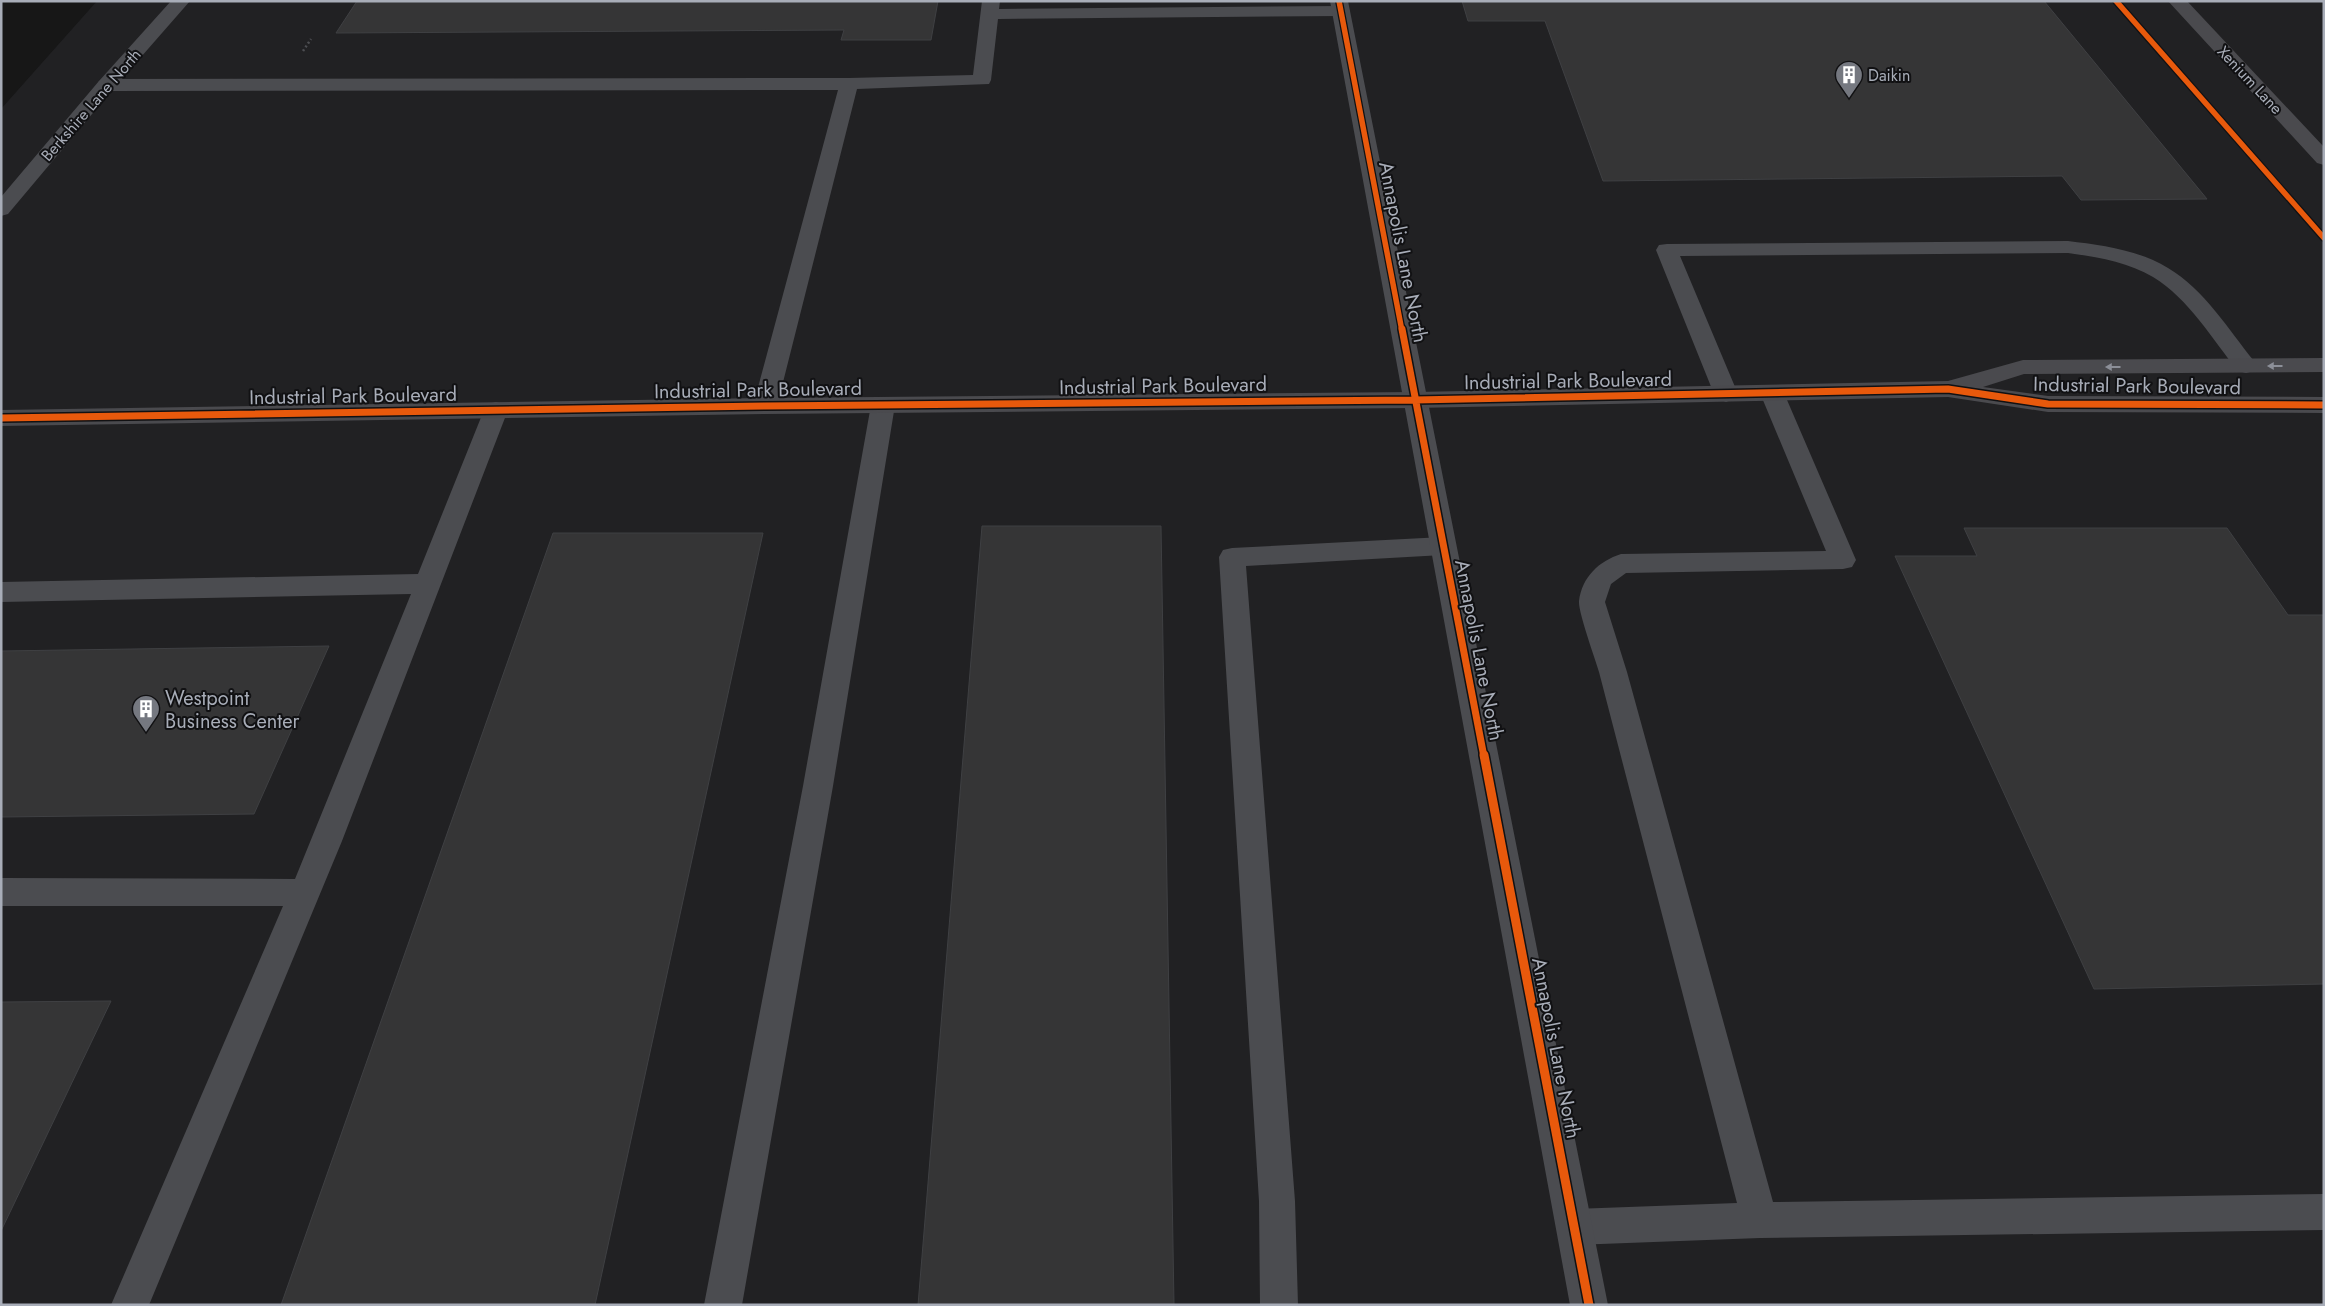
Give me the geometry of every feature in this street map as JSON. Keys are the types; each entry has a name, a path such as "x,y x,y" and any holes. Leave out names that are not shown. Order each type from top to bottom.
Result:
{"street":[{"name":"Berkshire Lane North","path":"1,210 106,85 181,1"},
{"name":"Xenium Lane","path":"2177,1 2324,160"},
{"path":"106,85 849,84 982,80 990,8 1340,6"},
{"name":"Annapolis Lane North","path":"1340,6 1589,1305"},
{"path":"765,406 849,84"},
{"path":"1726,394 1667,250 2068,247 2102,252 2137,262 2168,277 2187,294 2246,366"},
{"name":"Industrial Park Boulevard","path":"1948,389 2023,367 2324,365"},
{"name":"Industrial Park Boulevard","path":"1,418 765,406 1415,400 1948,389 2048,404 2324,405"},
{"path":"1760,1220 1613,672 1592,602 1599,579 1621,564 1843,560 1772,393"},
{"path":"723,1305 818,786 883,405"},
{"path":"130,1305 305,893 429,584 496,410"},
{"path":"1279,1305 1277,1201 1232,557 1443,546"},
{"path":"1,592 429,584"},
{"path":"1,892 305,893"},
{"path":"1574,1227 1760,1220 2324,1212"}],"shaded area":[{"path":"97,1 2324,1 2324,1305 1,1305 1,109"}],"building":[{"path":"357,1 938,1 931,40 841,40 844,30 336,33"},
{"name":"Daikin","path":"1462,1 2044,1 2207,199 2081,200 2062,176 1603,181 1545,21 1468,21"},
{"path":"982,526 1161,526 1174,1305 918,1305"},
{"path":"1964,528 2227,528 2288,615 2324,615 2324,984 2094,989 1895,556 1977,556"},
{"path":"553,533 763,533 595,1305 281,1305"},
{"name":"Westpoint Business Center","path":"329,646 254,814 1,817 1,651"},
{"path":"111,1001 1,1231 1,1002"}],"cycle path":[{"path":"1339,1 1589,1305"},
{"path":"2116,1 2324,238"},
{"path":"1,418 765,406 1415,400 1948,389 2048,404 2324,405"}],"place":[{"name":"Daikin","path":"1849,99"},
{"name":"Westpoint Business Center","path":"146,733"}]}
